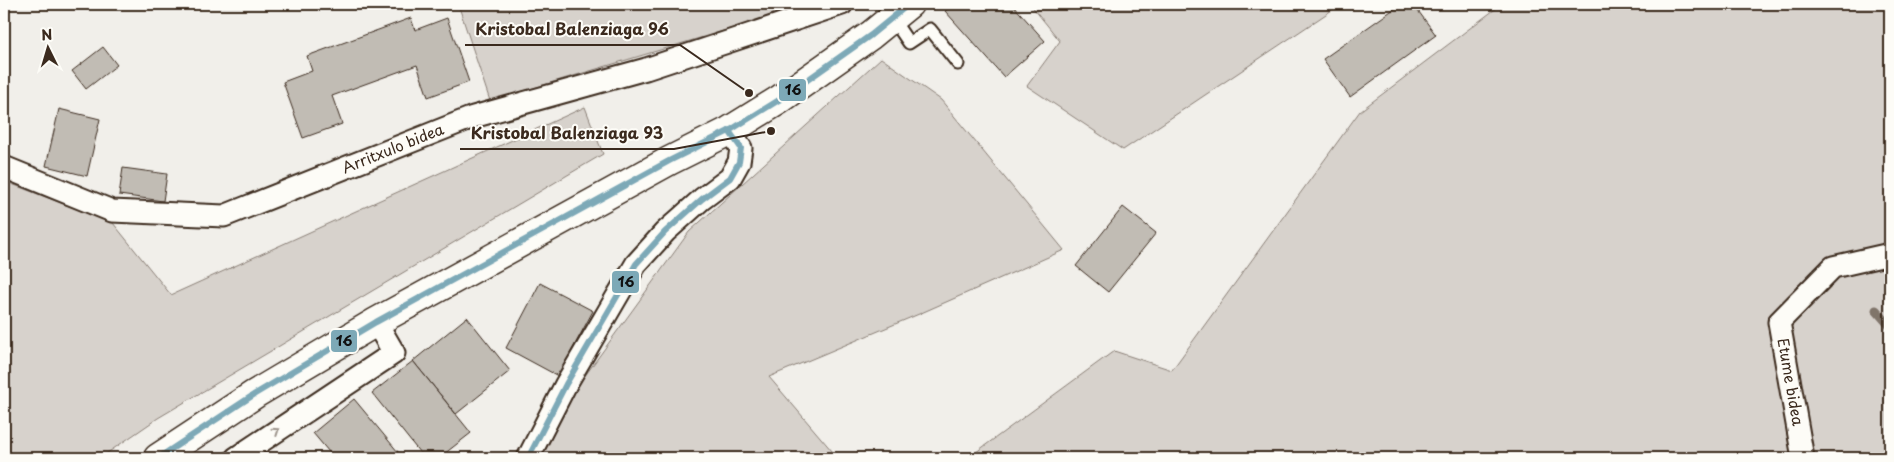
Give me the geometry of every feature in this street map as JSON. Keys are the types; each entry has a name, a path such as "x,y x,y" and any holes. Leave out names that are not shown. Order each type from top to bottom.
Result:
{"street":[{"name":"Arritxulo bidea","path":"4,166 112,211 224,216 473,117 646,68 842,4"},
{"path":"158,458 255,394 376,322 729,130 779,100 901,11"},
{"path":"528,458 566,384 636,264 665,232 702,199 730,178 739,162 741,148 729,130"},
{"name":"Etume bidea","path":"1803,458 1779,322 1833,267 1890,254"},
{"path":"236,458 394,353 376,322"}],"lane":[{"path":"901,11 909,43 930,30 958,64"}],"shaded area":[{"path":"458,4 813,4 490,101"},
{"path":"1030,4 1341,4 1123,150 1027,86 1060,41"},
{"path":"1502,4 1890,4 1890,458 968,458 1114,351 1172,370 1360,111"},
{"path":"881,58 941,100 1064,250 769,377 838,458 541,458 566,402 689,232"},
{"path":"585,107 603,154 158,418 100,458 4,458 4,181 113,223 171,295"}],"building":[{"path":"954,4 1012,4 1045,41 1004,77 945,11"},
{"path":"1401,4 1413,4 1436,35 1350,97 1323,59"},
{"path":"411,18 415,30 447,18 469,82 428,97 417,65 332,96 342,124 303,138 283,82 312,71 307,56"},
{"path":"103,47 117,65 86,89 72,71"},
{"path":"59,109 100,119 87,176 46,166"},
{"path":"123,168 167,174 163,201 119,195"},
{"path":"1123,207 1156,233 1108,292 1076,266"},
{"path":"540,283 593,311 558,376 506,348"},
{"path":"467,317 510,371 456,414 413,361"},
{"path":"413,361 471,433 439,458 424,458 372,393"},
{"path":"354,399 403,458 334,458 313,433"}],"waterway":[{"path":"1876,310 1890,326"}],"transit line":[{"name":"16","path":"158,458 255,394 376,322 669,161 729,131 779,100 871,35 909,4"},
{"name":"16","path":"528,458 566,384 636,264 665,232 702,199 730,178 739,162 741,148 729,131"}],"place":[{"name":"Kristobal Balenziaga 96","path":"749,93"},
{"name":"Kristobal Balenziaga 93","path":"771,131"}]}
